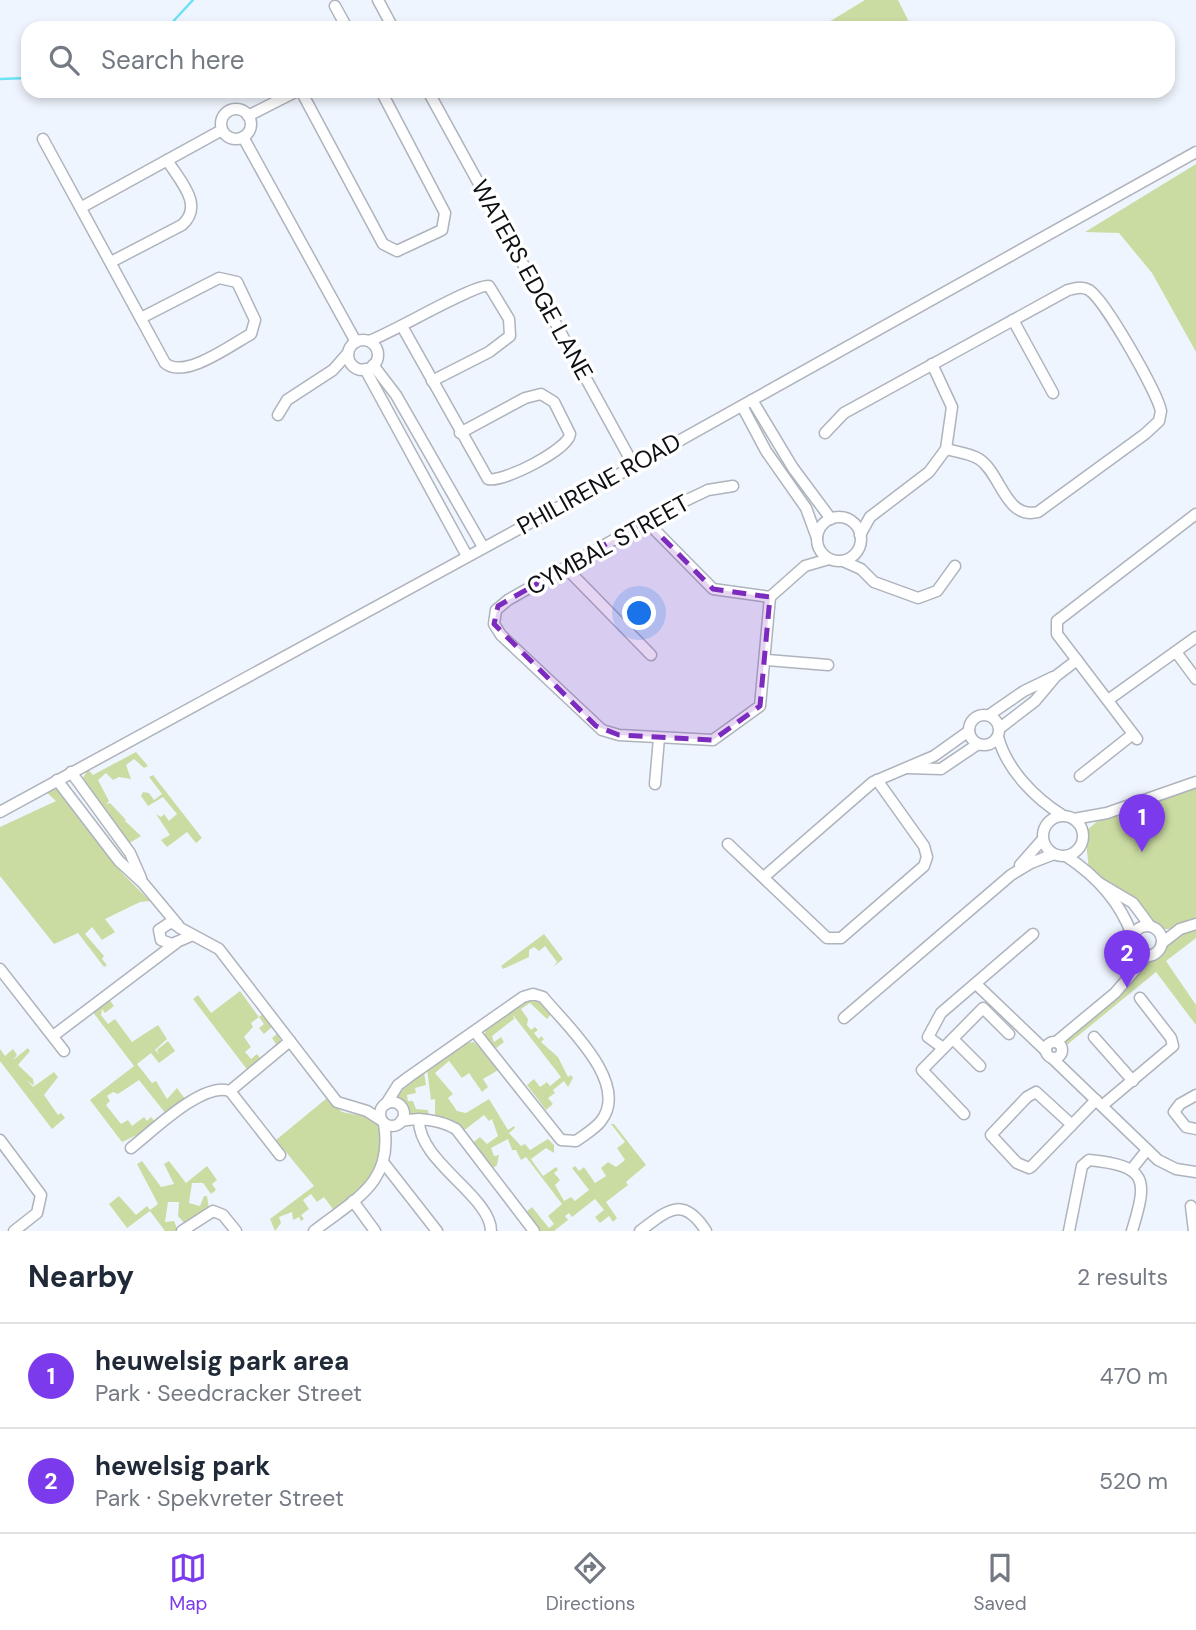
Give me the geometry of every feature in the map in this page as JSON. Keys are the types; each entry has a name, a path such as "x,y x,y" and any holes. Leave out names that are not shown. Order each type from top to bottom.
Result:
{"street":[{"path":"378,0 389,21"},
{"path":"335,6 343,21"},
{"path":"248,116 276,98"},
{"path":"303,98 383,244 397,251 442,230 445,213 385,98"},
{"name":"WATERS EDGE LANE","path":"435,98 634,466"},
{"path":"240,110 248,116 250,127 243,137 230,138 222,130 222,118 229,111 240,110"},
{"path":"82,207 222,130"},
{"path":"243,137 356,341 373,345 473,288 485,285 492,288 509,319 510,336 503,343 432,381"},
{"path":"43,139 165,363 174,369 183,369 251,334 255,320 237,282 219,278 141,318"},
{"name":"PHILIRENE ROAD","path":"0,811 634,466 1196,152"},
{"path":"111,262 182,225 191,215 192,203 167,160"},
{"path":"825,433 840,415 1068,290 1088,289 1107,310 1161,411 1159,421 1038,512 1030,514 1016,508 979,458 946,449"},
{"path":"1013,320 1053,393"},
{"path":"398,330 432,381 460,433 484,475 493,481 510,475 564,446 570,434 554,402 541,394 525,398 460,433"},
{"path":"278,415 287,400 333,370 356,341"},
{"path":"333,370 364,367 377,357 373,345"},
{"path":"348,353 396,395 483,547"},
{"path":"861,569 858,550 860,535 870,517 929,472 946,449 952,407 932,364"},
{"path":"364,367 467,556"},
{"path":"747,403 831,519"},
{"path":"747,403 778,469 806,508 817,542 829,559"},
{"path":"778,469 789,462"},
{"name":"CYMBAL STREET","path":"659,737 613,734 596,726 501,635 494,618 498,606 646,522 708,490 733,486"},
{"path":"438,502 453,494"},
{"path":"1080,776 1135,736 1057,634 1056,625 1059,618 1196,514"},
{"path":"655,784 659,737 713,740 757,710 763,699 770,597 805,566 817,542 822,524 831,519 870,517"},
{"path":"850,520 860,535"},
{"path":"646,522 713,589 770,597"},
{"path":"844,561 858,550"},
{"path":"805,566 829,559 844,561 861,569 874,582 924,597 944,585 955,566"},
{"path":"566,568 651,655"},
{"path":"1108,700 1196,638"},
{"path":"1176,652 1196,680"},
{"path":"767,660 828,665"},
{"path":"905,767 938,769 982,745 999,733 1056,676 1077,660"},
{"path":"765,876 877,780 930,758 969,731 975,718 989,715 1011,699 1056,676"},
{"path":"1011,699 1021,712"},
{"path":"989,715 997,720 1002,753 1039,801 1074,819 1107,813 1196,782"},
{"path":"969,731 982,745 1002,753"},
{"path":"945,748 955,759"},
{"path":"71,772 130,853 143,883"},
{"path":"57,780 119,861 143,883 162,906 178,934"},
{"path":"728,844 765,876 827,938 833,939 847,934 924,866 927,857 924,846 877,780"},
{"path":"80,810 92,800"},
{"path":"844,1018 1011,875 1043,839 1044,827 1039,801"},
{"path":"1090,872 1081,846 1084,834 1107,813"},
{"path":"1044,827 1051,818 1062,815"},
{"path":"1074,819 1084,834"},
{"path":"1043,839 1054,854"},
{"path":"1066,856 1081,846"},
{"path":"1011,875 1035,860 1054,854 1066,856 1090,872 1099,883 1125,918 1139,954 1147,956"},
{"path":"1099,883 1133,903 1161,943"},
{"path":"162,906 160,932 164,943 178,934 193,935 219,949 337,1102 367,1111 456,1129 534,1231"},
{"path":"1125,918 1151,927"},
{"path":"147,965 160,932 167,923 178,934"},
{"path":"1057,1050 1115,993 1147,956 1157,953 1161,943 1180,929 1196,924"},
{"path":"1129,975 1133,941 1139,928 1180,929"},
{"path":"52,1036 147,965 178,934"},
{"path":"943,1048 928,1037 941,1013 1033,934"},
{"path":"0,970 64,1051"},
{"path":"976,984 1036,1043 1057,1050 1099,1102 1147,1150 1171,1167 1196,1172"},
{"path":"319,1229 375,1182 396,1115 395,1090 410,1076 523,997 533,993 542,996 604,1073 608,1095 603,1119 576,1141 561,1140 475,1032"},
{"path":"1072,1125 1036,1092 1027,1097 991,1135 1026,1169 1099,1102 1133,1081 1173,1046 1171,1038 1140,998"},
{"path":"964,1114 922,1070 983,1008 1009,1034"},
{"path":"1094,1037 1133,1081"},
{"path":"953,1039 979,1066"},
{"path":"230,1091 290,1041"},
{"path":"131,1148 204,1092 221,1089 230,1091 280,1154"},
{"path":"1196,1095 1174,1110 1186,1127 1196,1129"},
{"path":"396,1115 421,1138 485,1214 491,1231"},
{"path":"0,1140 41,1195 37,1213 14,1231"},
{"path":"1131,1170 1147,1150"},
{"path":"1069,1231 1083,1162 1092,1160 1131,1170 1143,1185 1132,1231"},
{"path":"383,1163 437,1231"},
{"path":"353,1201 376,1231"},
{"path":"1191,1206 1194,1231"},
{"path":"640,1231 662,1214 682,1208 693,1214 706,1231"},
{"path":"182,1231 209,1212 217,1211 223,1214 236,1231"}],"highlighted area":[{"path":"646,521 713,589 770,597 760,706 713,740 619,735 596,726 494,624 498,606"}],"green space":[{"path":"865,0 898,0 908,21 830,21"},
{"path":"1196,164 1196,352 1152,273 1119,233 1085,232"},
{"path":"136,752 148,766 144,768 134,759 126,765 131,779 119,777 113,780 106,773 98,780 109,801 106,804 110,803 126,820 121,824 125,821 141,836 128,844 83,778 88,769 93,775"},
{"path":"153,775 202,838 196,843 187,832 167,847 161,840 170,835 156,814 161,817 164,814 169,821 177,814 163,797 148,806 141,796 143,792 149,793 154,800 162,794 149,777"},
{"path":"1196,784 1196,938 1166,961 1196,1005 1196,1025 1156,972 1062,1049 1066,1037 1156,952 1162,943 1180,929 1156,929 1089,871 1085,832 1102,817"},
{"path":"56,788 121,872 150,901 140,902 105,919 115,932 102,940 92,927 85,934 104,956 102,959 107,965 104,967 78,933 54,944 0,876 0,827 56,801 46,792"},
{"path":"544,934 563,959 553,967 557,962 545,946 539,951 534,947 529,950 529,957 503,969 501,966"},
{"path":"240,991 259,1017 251,1023 253,1027 244,1037 251,1047 245,1052 251,1059 257,1054 261,1059 276,1044 272,1038 278,1033 281,1043 249,1072 193,999 198,995 211,1013"},
{"path":"536,998 552,1013 547,1019 530,1003 521,1009 528,1019 527,1025 531,1030 535,1027 538,1030 534,1033 539,1039 541,1036 544,1039 541,1042 558,1057 568,1077 571,1075 573,1078 568,1087 564,1081 553,1090 555,1093 548,1098 553,1104 546,1110 527,1085 534,1079 540,1087 547,1082 550,1086 561,1077 513,1015 514,1019 492,1036 494,1042 501,1037 504,1042 495,1049 484,1036 486,1029 523,1002"},
{"path":"109,999 114,1006 105,1013 102,1009 101,1015 108,1024 115,1019 132,1042 158,1025 167,1039 155,1050 159,1054 157,1050 168,1041 175,1051 159,1063 151,1053 137,1064 152,1083 156,1081 167,1099 177,1088 185,1099 166,1114 139,1080 118,1094 113,1092 107,1096 110,1101 106,1105 121,1124 128,1120 132,1126 144,1117 147,1121 151,1117 158,1125 122,1142 90,1100 134,1066 92,1011"},
{"path":"263,1014 272,1027 264,1034 259,1028 264,1024 259,1017"},
{"path":"474,1042 500,1069 483,1079 488,1087 482,1092 469,1073 462,1078 449,1061 435,1073 453,1094 448,1098 457,1111 466,1113 489,1099 508,1130 514,1126 509,1133 521,1146 525,1144 530,1150 548,1139 554,1145 554,1153 546,1148 531,1159 543,1176 556,1167 558,1170 554,1173 560,1180 555,1185 564,1201 571,1197 575,1201 589,1190 572,1168 575,1166 579,1171 584,1167 595,1183 606,1176 601,1168 608,1162 616,1167 625,1160 617,1148 625,1142 611,1124 614,1124 646,1165 626,1182 628,1185 606,1202 617,1218 613,1222 609,1216 600,1223 595,1217 604,1210 595,1199 572,1217 569,1213 565,1216 568,1220 554,1231 538,1231 526,1212 532,1207 549,1228 554,1224 548,1216 562,1204 526,1157 521,1160 516,1150 512,1150 508,1139 491,1148 494,1156 499,1155 497,1165 492,1169 471,1144 480,1137 487,1144 498,1136 492,1119 489,1121 484,1115 462,1132 435,1118 435,1099 431,1100 427,1069 466,1043"},
{"path":"28,1048 30,1051 18,1065 33,1079 34,1086 27,1080 33,1087 54,1072 58,1077 44,1095 58,1115 61,1113 65,1118 52,1129 0,1061 0,1049 5,1056 13,1049 17,1055 13,1060"},
{"path":"424,1072 426,1085 415,1088 416,1093 407,1095 408,1101 413,1101 416,1109 428,1110 429,1117 408,1115 398,1101 399,1093"},
{"path":"327,1098 342,1112 373,1118 378,1125 382,1146 375,1178 335,1212 324,1197 317,1202 311,1194 303,1200 309,1209 301,1215 304,1219 301,1221 299,1217 293,1220 292,1212 279,1217 281,1223 275,1231 270,1219 314,1186 276,1140"},
{"path":"142,1161 161,1187 174,1184 164,1164 169,1161 186,1183 207,1166 217,1180 212,1184 216,1190 211,1194 203,1183 192,1183 189,1203 200,1206 204,1196 207,1196 209,1209 186,1225 178,1216 179,1202 168,1202 165,1222 174,1221 178,1231 165,1231 150,1211 127,1228 109,1204 119,1196 136,1215 147,1206 150,1210 158,1204 137,1164"}],"waterway":[{"path":"174,21 193,0"},
{"path":"0,79 21,78"}],"place":[{"name":"heuwelsig park area","path":"1142,852"},
{"name":"hewelsig park","path":"1127,988"}]}
